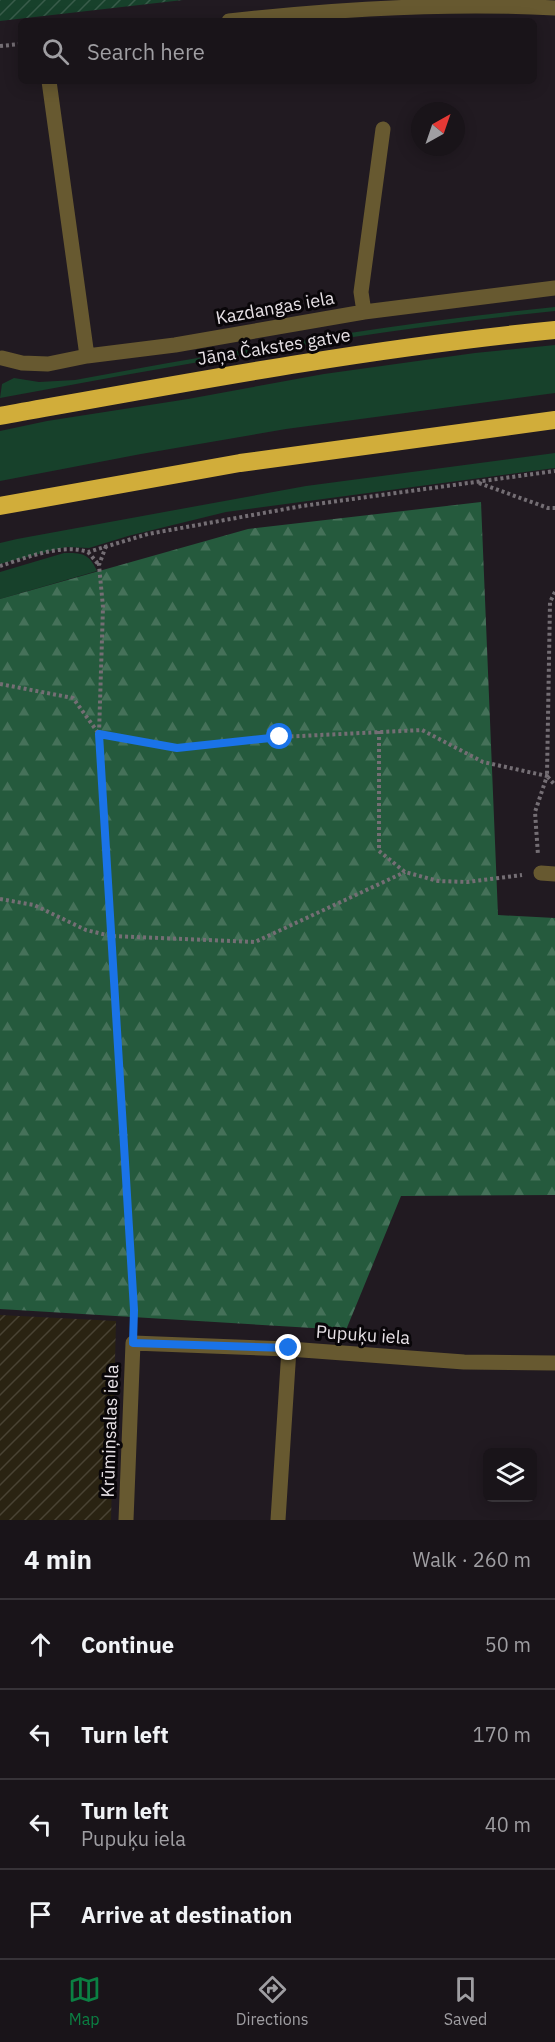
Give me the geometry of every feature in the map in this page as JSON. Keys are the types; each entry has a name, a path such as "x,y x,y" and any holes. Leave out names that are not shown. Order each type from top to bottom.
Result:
{"highway":[{"name":"Jāņa Čakstes gatve","path":"0,416 248,371 502,335 555,330"},
{"path":"0,506 240,462 555,420"},
{"path":"0,516 59,496"}],"street":[{"path":"264,18 404,6 499,4 555,8"},
{"path":"49,84 87,356"},
{"path":"364,312 362,292 383,129"},
{"name":"Kazdangas iela","path":"2,358 22,363 48,364 87,356 175,345 364,312 555,288"},
{"name":"Pupuķu iela","path":"133,1343 289,1348 464,1362 555,1363"},
{"name":"Krūmiņsalas iela","path":"126,1520 133,1343"},
{"path":"278,1520 289,1348"}],"path":[{"path":"0,46 18,44"},
{"path":"88,552 148,534 302,506 555,471"},
{"path":"477,483 548,508 555,508"},
{"path":"106,546 99,565 103,607 99,734 134,1310 133,1343"},
{"path":"0,566 27,557 81,549 88,552 99,565"},
{"path":"379,731 379,851 405,872 438,881 467,882 548,874 535,839 534,812 547,776 550,602 555,592"},
{"path":"0,684 72,698 99,734 177,748 280,737 422,730 483,762 547,776 554,784"},
{"path":"0,899 34,905 86,930 111,936 255,942 405,872"}],"shaded area":[{"path":"0,1315 116,1321 111,1520 0,1520"}],"green space":[{"path":"0,0 183,0 18,18 0,21"},
{"path":"555,307 555,311 346,338 0,398 2,384 14,378 39,382 75,380 374,329"},
{"path":"555,345 555,393 286,429 0,481 0,431 324,374 475,353"},
{"path":"555,453 555,468 226,512 89,548 66,547 0,564 0,543 17,539 306,486"},
{"path":"481,502 498,915 555,918 555,1195 401,1196 346,1330 0,1309 0,599 248,529"},
{"path":"64,553 76,553 88,557 97,571 0,599 0,572"}],"route":[{"path":"280,737 177,748 99,734 134,1310 133,1343 289,1348"}]}
